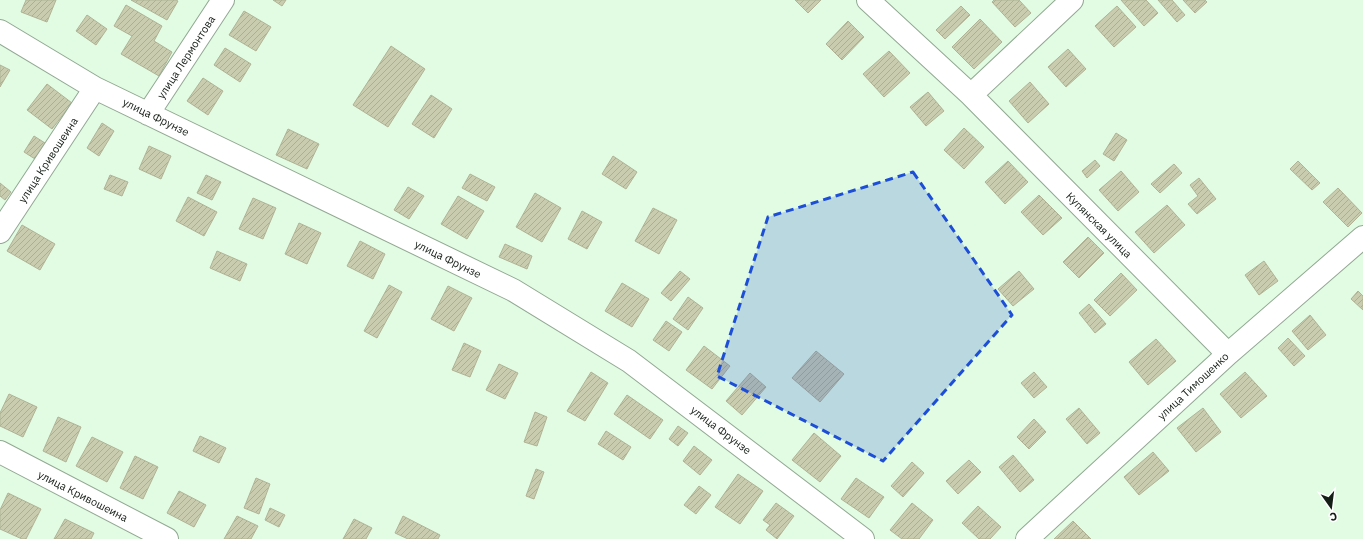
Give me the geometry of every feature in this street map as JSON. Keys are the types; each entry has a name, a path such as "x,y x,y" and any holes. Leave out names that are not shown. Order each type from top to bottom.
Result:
{"street":[{"name":"улица Лермонтова","path":"148,114 223,0"},
{"name":"Купянская улица","path":"868,0 971,95 1228,354"},
{"path":"971,95 1072,0"},
{"name":"улица Фрунзе","path":"0,31 95,88 513,290 629,361 863,539"},
{"name":"улица Кривошеина","path":"0,232 95,88"},
{"name":"улица Тимошенко","path":"1027,539 1228,354 1363,237"},
{"name":"улица Кривошеина","path":"0,452 167,539"}],"highlighted area":[{"path":"913,172 1012,315 883,461 717,376 768,217"}],"building":[{"path":"26,0 56,0 47,22 21,12"},
{"path":"131,0 176,0 178,1 167,20"},
{"path":"273,0 286,0 282,6"},
{"path":"795,0 821,0 808,13"},
{"path":"994,0 1019,0 1031,13 1015,27 992,2"},
{"path":"1121,0 1146,0 1158,13 1144,26"},
{"path":"1158,0 1172,0 1185,15 1177,22"},
{"path":"1183,0 1205,0 1207,2 1195,13"},
{"path":"126,5 162,26 154,41 172,52 159,76 121,54 132,36 114,26"},
{"path":"961,6 970,15 945,39 936,30"},
{"path":"1117,6 1136,27 1114,47 1095,26"},
{"path":"244,11 271,27 256,51 229,35"},
{"path":"87,15 107,29 96,45 76,31"},
{"path":"980,19 1002,42 974,69 952,47"},
{"path":"848,21 864,37 842,60 826,44"},
{"path":"391,46 425,69 388,127 353,105"},
{"path":"225,48 251,64 240,82 214,65"},
{"path":"1068,49 1086,69 1066,87 1048,67"},
{"path":"889,51 910,73 884,97 863,74"},
{"path":"0,65 10,70 0,87"},
{"path":"203,78 223,91 208,115 187,101"},
{"path":"1030,82 1049,104 1028,123 1009,101"},
{"path":"47,84 72,103 52,129 27,110"},
{"path":"928,92 944,111 926,126 910,107"},
{"path":"431,95 452,109 434,138 412,124"},
{"path":"102,123 114,131 99,156 87,148"},
{"path":"964,128 984,147 964,169 944,150"},
{"path":"288,129 319,144 307,169 276,155"},
{"path":"1116,133 1127,140 1114,161 1103,154"},
{"path":"34,136 45,143 35,159 24,152"},
{"path":"149,146 171,156 161,179 139,169"},
{"path":"613,156 637,172 626,189 602,174"},
{"path":"1095,160 1100,166 1087,178 1082,171"},
{"path":"1008,161 1028,182 1005,204 985,182"},
{"path":"1298,161 1320,183 1312,190 1290,169"},
{"path":"1174,164 1182,173 1160,193 1151,184"},
{"path":"1121,171 1139,192 1118,211 1099,190"},
{"path":"470,174 495,187 487,201 462,188"},
{"path":"110,175 128,182 122,196 104,189"},
{"path":"206,175 221,182 212,200 197,193"},
{"path":"1199,178 1216,199 1197,214 1188,204 1198,196 1190,185"},
{"path":"0,183 11,192 5,200 0,196"},
{"path":"408,187 424,196 409,219 394,210"},
{"path":"1338,188 1362,213 1348,227 1323,202"},
{"path":"535,193 561,208 542,242 516,227"},
{"path":"1039,195 1062,218 1043,235 1021,212"},
{"path":"458,196 484,211 467,239 441,224"},
{"path":"188,197 217,212 204,236 176,221"},
{"path":"253,198 276,208 263,239 239,229"},
{"path":"1167,205 1185,225 1154,253 1135,232"},
{"path":"653,208 677,220 659,254 635,241"},
{"path":"582,211 602,222 587,249 568,239"},
{"path":"299,223 321,233 307,264 285,254"},
{"path":"22,225 55,244 40,270 7,251"},
{"path":"1088,237 1104,253 1079,278 1063,262"},
{"path":"360,241 385,254 373,279 347,266"},
{"path":"505,244 532,256 527,269 499,257"},
{"path":"217,251 247,264 240,281 210,268"},
{"path":"1264,261 1278,281 1259,295 1245,275"},
{"path":"680,271 690,279 671,301 661,293"},
{"path":"1019,271 1034,289 1013,306 998,289"},
{"path":"1121,273 1137,290 1110,316 1094,300"},
{"path":"622,283 649,299 632,327 605,311"},
{"path":"389,285 402,292 377,338 364,331"},
{"path":"448,286 472,298 454,331 431,319"},
{"path":"1358,291 1363,296 1363,310 1351,299"},
{"path":"688,297 703,308 688,330 673,319"},
{"path":"1089,304 1106,324 1095,333 1079,313"},
{"path":"1310,315 1326,335 1308,350 1292,331"},
{"path":"666,321 682,332 669,351 653,340"},
{"path":"1288,338 1305,356 1294,366 1278,348"},
{"path":"1156,339 1176,361 1148,385 1129,362"},
{"path":"464,343 481,351 470,377 452,370"},
{"path":"704,346 730,366 712,389 686,370"},
{"path":"816,351 844,374 820,402 792,378"},
{"path":"499,364 518,373 505,399 486,390"},
{"path":"591,372 608,383 585,421 567,411"},
{"path":"1034,372 1047,387 1034,398 1021,383"},
{"path":"1245,372 1267,396 1241,418 1220,394"},
{"path":"750,373 766,387 742,415 726,401"},
{"path":"9,394 37,407 23,437 0,426 0,413"},
{"path":"627,395 663,420 650,439 614,414"},
{"path":"1079,408 1100,433 1087,444 1066,419"},
{"path":"1203,408 1221,432 1196,452 1177,428"},
{"path":"535,412 547,417 537,446 524,442"},
{"path":"58,417 81,427 66,462 43,451"},
{"path":"1034,419 1046,432 1029,449 1017,437"},
{"path":"678,426 688,433 678,446 669,439"},
{"path":"606,431 631,447 623,460 598,444"},
{"path":"814,433 841,456 820,482 792,460"},
{"path":"200,436 226,448 219,463 193,451"},
{"path":"92,437 123,452 107,482 76,466"},
{"path":"694,446 712,460 700,475 683,461"},
{"path":"1153,452 1169,471 1139,495 1124,477"},
{"path":"1013,455 1034,480 1020,492 999,467"},
{"path":"135,456 158,467 143,499 120,488"},
{"path":"969,460 981,472 958,494 946,481"},
{"path":"912,462 924,473 903,497 891,486"},
{"path":"536,469 544,472 534,499 526,496"},
{"path":"738,474 763,491 740,524 715,507"},
{"path":"256,478 270,484 259,514 244,508"},
{"path":"856,478 884,497 869,518 841,499"},
{"path":"699,486 711,495 696,514 684,505"},
{"path":"179,491 206,505 194,527 167,513"},
{"path":"8,493 41,509 26,539 22,539 0,529 0,510"},
{"path":"776,503 794,516 777,539 766,530 770,525 763,520"},
{"path":"912,503 933,520 919,539 902,539 890,530"},
{"path":"978,506 1001,527 990,539 979,539 962,523"},
{"path":"270,508 285,515 279,527 265,520"},
{"path":"237,516 258,526 251,539 224,539"},
{"path":"403,516 440,535 438,539 408,539 395,533"},
{"path":"65,519 94,533 91,539 54,539"},
{"path":"354,519 372,528 366,539 343,539"},
{"path":"1073,521 1091,539 1054,539"}]}
